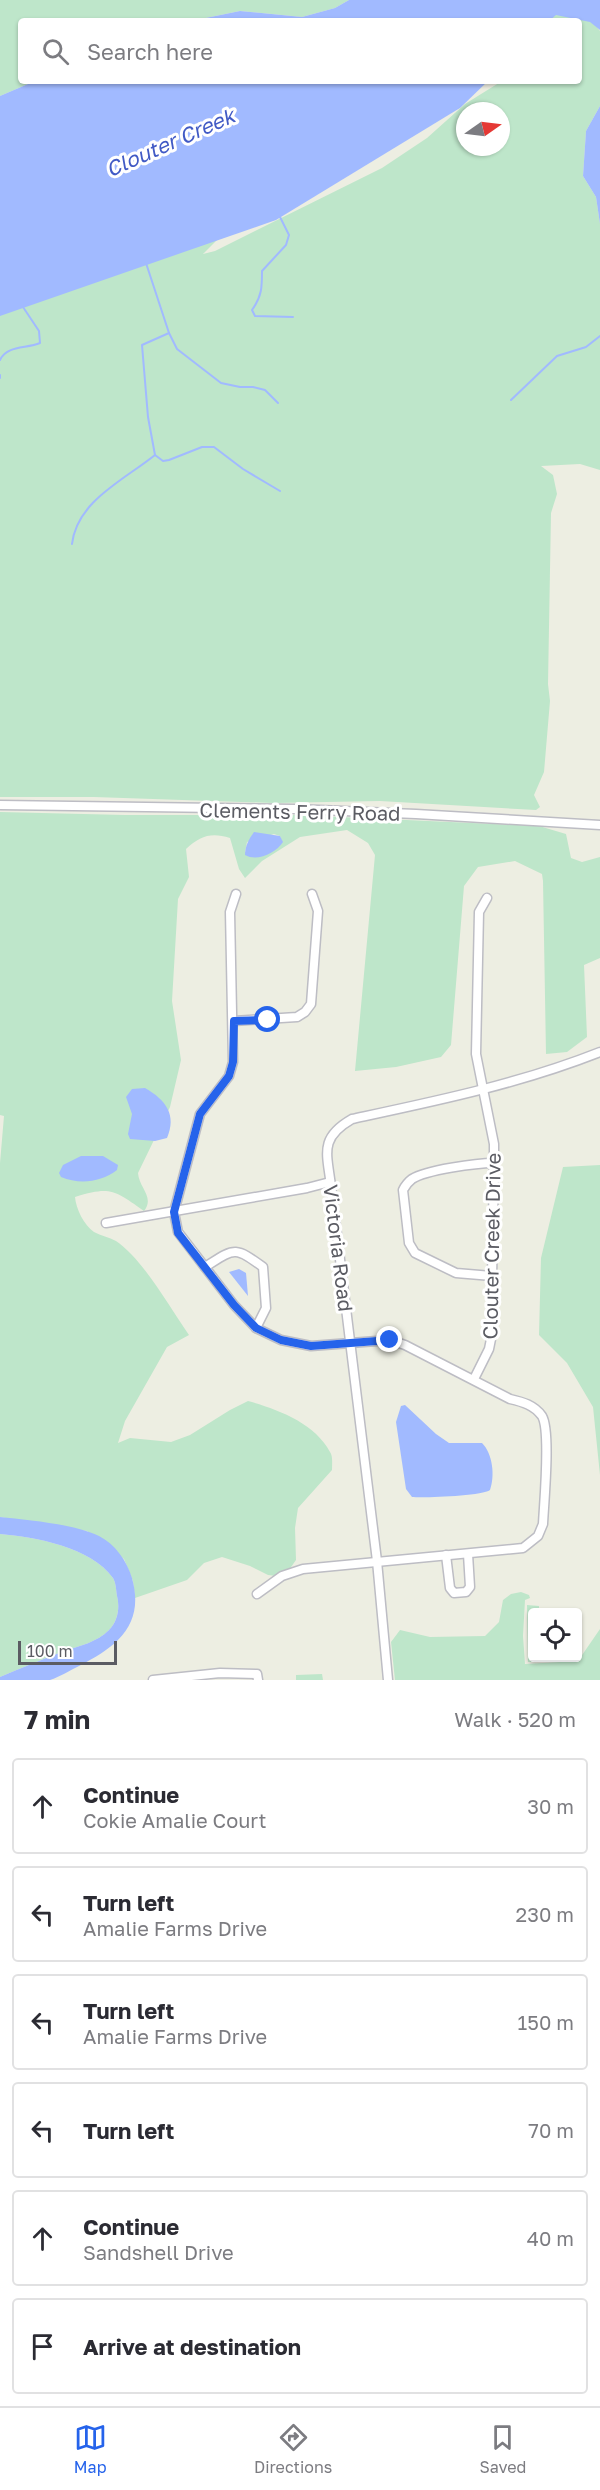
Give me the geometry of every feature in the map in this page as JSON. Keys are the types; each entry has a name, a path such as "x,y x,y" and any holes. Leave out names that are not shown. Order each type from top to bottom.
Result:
{"street":[{"name":"Clements Ferry Road","path":"0,805 295,809 600,825"},
{"path":"236,894 230,912 234,1021 233,1062 229,1076 200,1114 174,1212 178,1233 234,1305 256,1328 281,1340 311,1346 390,1340 405,1345 510,1399 526,1403 537,1410 546,1427 543,1524 538,1536 523,1548 303,1569 282,1575 257,1594"},
{"path":"234,1021 297,1017 311,1004 314,992 318,911 312,894"},
{"name":"Clouter Creek Drive","path":"474,1379 489,1349 491,1339 494,1144 476,1054 479,912 487,898"},
{"name":"Victoria Road","path":"388,1680 377,1561 330,1182 327,1151 329,1139 337,1128 352,1119 483,1091 553,1070 600,1052"},
{"path":"492,1276 456,1273 415,1252 409,1243 403,1190 410,1180 420,1175 478,1163 494,1163"},
{"path":"106,1223 330,1182"},
{"path":"205,1267 229,1251 242,1252 263,1267 266,1308 256,1328"},
{"path":"446,1556 450,1588 454,1593 466,1592 470,1587 468,1554"},
{"path":"153,1680 229,1673 257,1674 258,1680"}],"green space":[{"path":"0,0 349,0 335,8 302,17 240,11 206,18 18,18 18,84 28,84 0,96"},
{"path":"555,13 586,13 600,31 600,106 586,131 583,176 596,197 600,224 600,470 580,464 541,466 553,475 557,494 551,513 548,684 550,701 544,772 534,795 540,807 536,810 380,801 274,803 94,797 0,797 0,285 225,232 203,254 215,251 382,168 427,138 456,112 456,156 510,156 510,102 468,102 497,84 582,84 582,18 550,18"},
{"path":"0,812 297,815 539,826 566,834 571,858 582,862 600,857 600,958 584,965 587,1037 567,1052 546,1054 542,874 515,861 478,867 464,886 451,1045 441,1057 396,1067 355,1071 375,855 368,843 347,830 300,837 262,861 245,878 239,869 230,838 217,835 206,836 186,849 189,877 178,899 172,1001 181,1060 170,1107 138,1173 147,1197 147,1206 144,1211 126,1198 105,1191 75,1197 79,1212 87,1225 94,1232 116,1241 136,1259 189,1335 167,1347 125,1421 118,1443 130,1438 171,1442 190,1435 248,1401 283,1413 305,1425 315,1433 331,1454 332,1470 298,1508 295,1528 296,1560 284,1577 268,1575 250,1566 222,1557 204,1563 187,1580 135,1598 133,1581 124,1559 87,1531 0,1517 0,1163 4,1116 0,1115","holes":["274,834 280,836 282,842 245,852 247,842"]},
{"path":"600,1165 600,1475 593,1407 567,1363 539,1335 541,1258 563,1167"},
{"path":"0,1534 45,1541 77,1551 103,1567 114,1580 118,1600 116,1618 109,1630 88,1643 0,1677"},
{"path":"521,1592 529,1595 530,1598 525,1600 523,1636 525,1664 582,1662 582,1655 600,1629 600,1680 395,1680 391,1642 400,1630 430,1637 485,1636 499,1622 503,1600 511,1594"},
{"path":"527,1605 539,1606 539,1608 528,1608 528,1662"},
{"path":"322,1674 323,1680 296,1680 296,1675"}],"water":[{"path":"349,0 600,0 600,30 590,22 582,20 582,18 556,15 552,18 206,18 240,11 302,17 335,8"},
{"name":"Clouter Creek","path":"28,84 485,84 466,102 456,102 456,110 276,220 0,316 0,96"},
{"path":"600,106 600,224 596,197 583,176 586,131"},
{"path":"254,832 280,836 283,842 276,850 266,855 250,857 245,855"},
{"path":"145,1088 159,1098 168,1109 171,1122 167,1138 155,1141 130,1139 128,1134 132,1114 126,1097 132,1089"},
{"path":"81,1156 103,1156 118,1165 117,1170 90,1181 76,1181 61,1177 59,1173 63,1165"},
{"path":"239,1269 246,1273 248,1296 229,1272"},
{"path":"405,1405 449,1443 482,1443 489,1453 492,1465 490,1490 465,1495 412,1497 406,1489 396,1422 401,1406"},
{"path":"0,1517 77,1528 105,1539 115,1548 124,1559 130,1572 135,1594 135,1609 131,1621 116,1642 93,1659 50,1680 0,1680 0,1677 99,1638 109,1630 114,1622 118,1614 118,1605 113,1578 91,1558 45,1541 0,1534"}],"waterway":[{"path":"280,217 289,235 286,245 262,271 261,291 252,310 255,316 293,317"},
{"path":"146,263 169,333 177,349 221,383 265,390 278,403"},
{"path":"0,360 7,352 40,343 39,331 23,307"},
{"path":"169,333 142,345 148,417 155,455 163,461 202,447 214,447 243,469 280,491"},
{"path":"511,400 557,356 586,347 600,336"},
{"path":"72,544 76,529 92,504 116,483 155,455"}],"route":[{"path":"268,1020 234,1021 233,1062 229,1076 209,1099 200,1114 180,1186 174,1212 178,1233 234,1305 256,1328 281,1340 311,1346 390,1340"}]}
